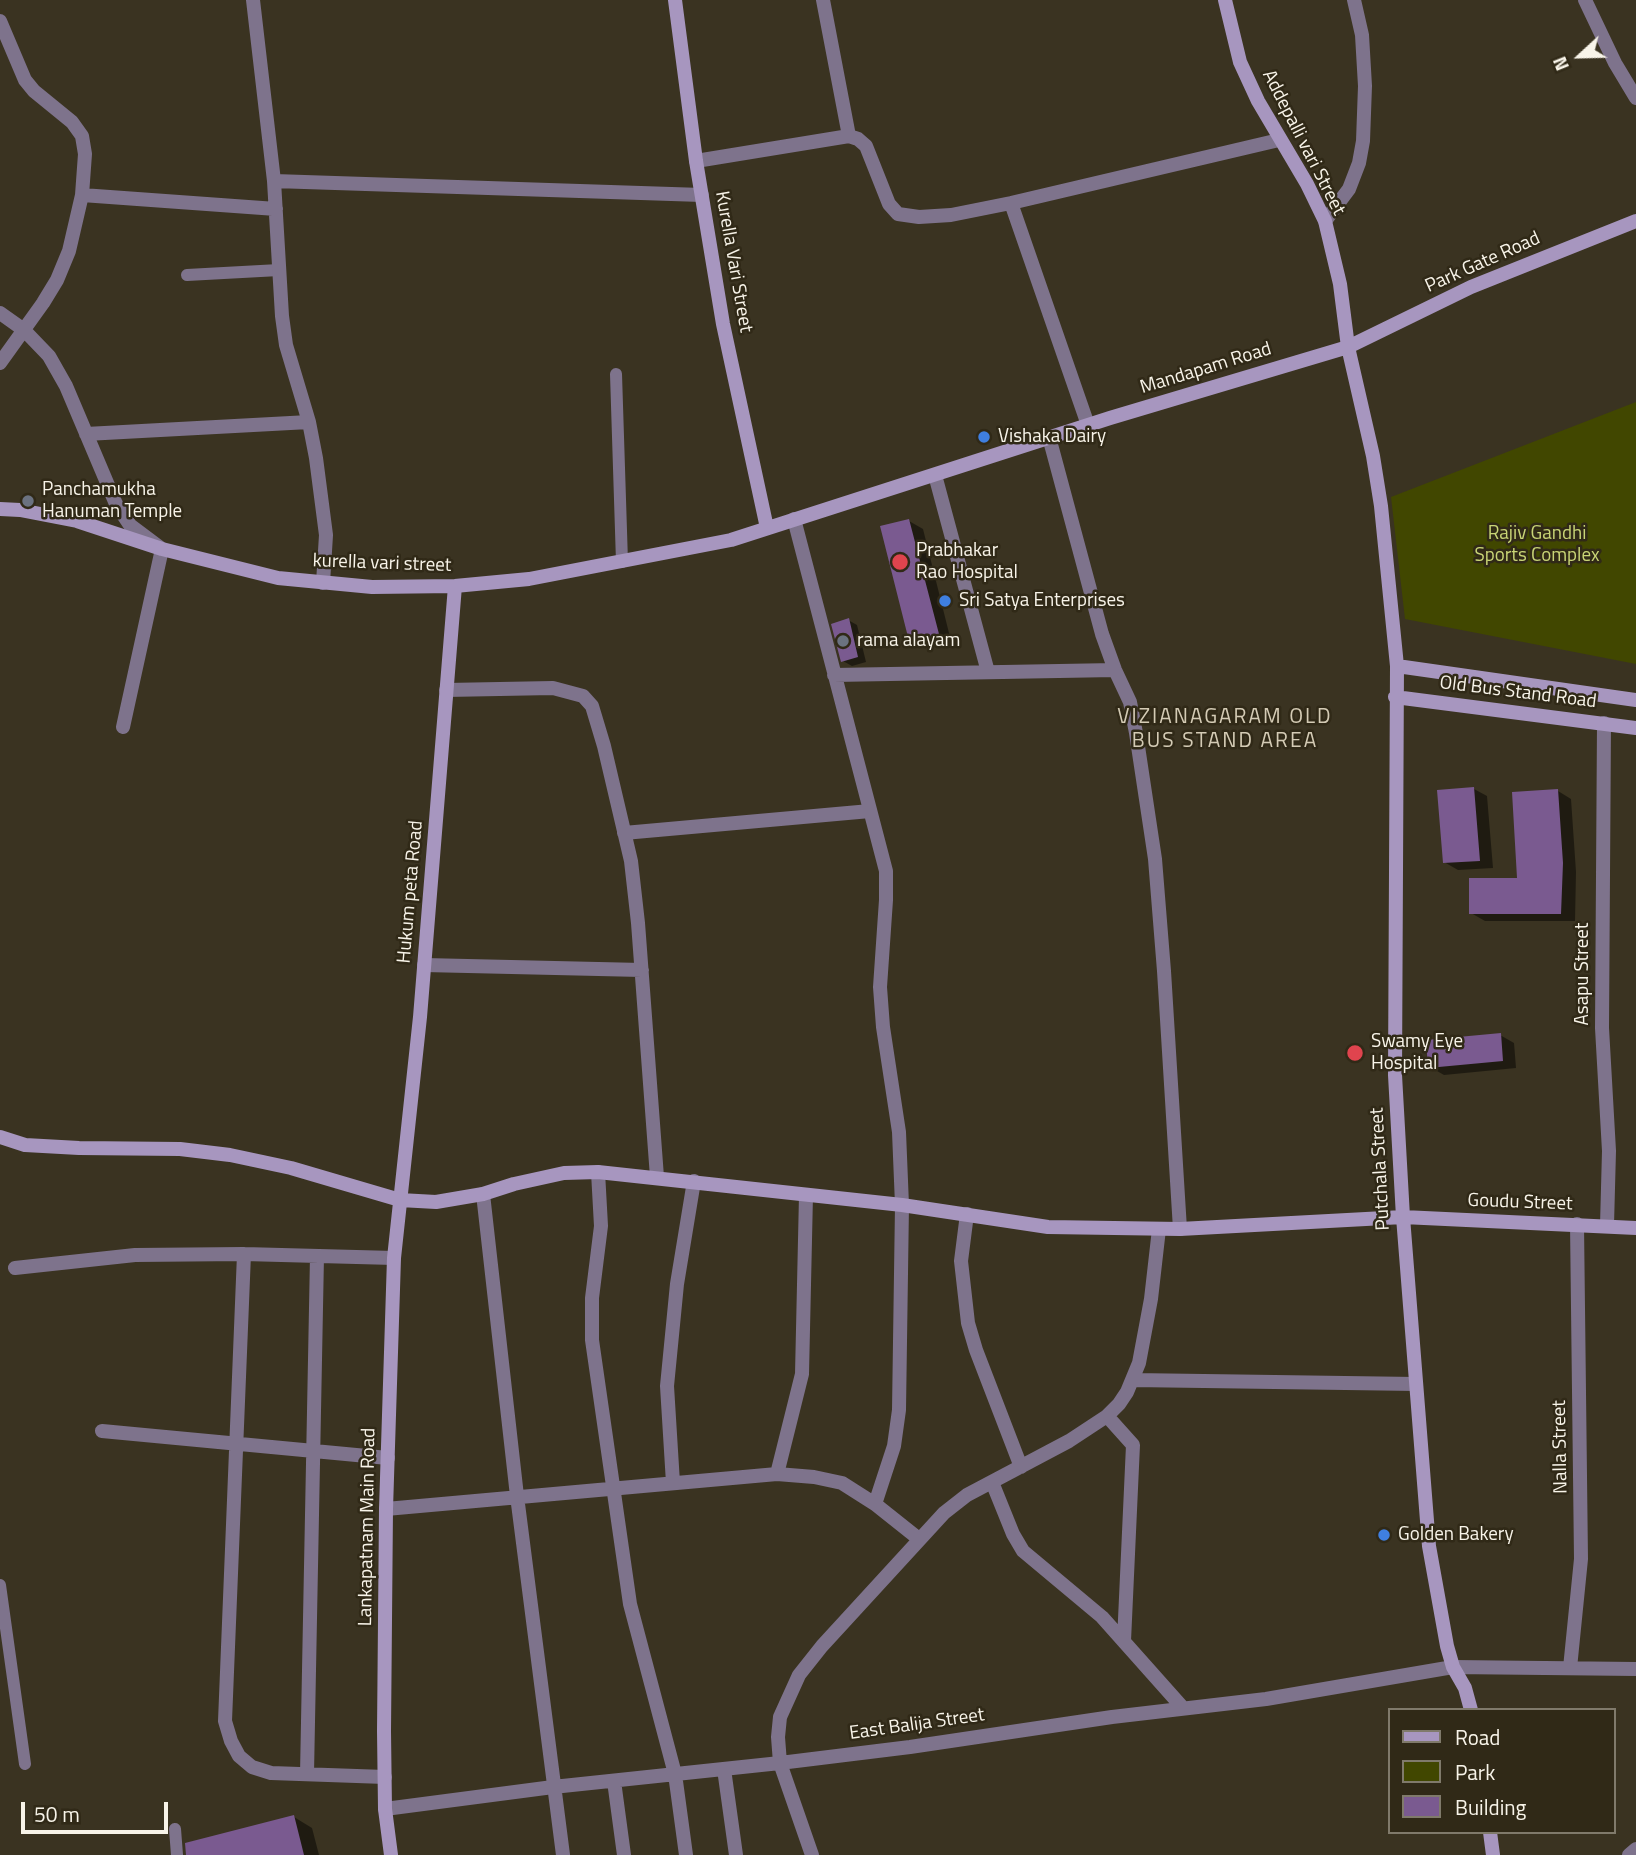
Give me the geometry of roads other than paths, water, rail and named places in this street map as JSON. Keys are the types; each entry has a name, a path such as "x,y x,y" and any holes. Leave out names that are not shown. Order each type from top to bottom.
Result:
{"street":[{"path":"255,0 274,181 286,345 309,422 326,535 323,583"},
{"name":"Kurella Vari Street","path":"674,0 696,161 723,324 767,528"},
{"path":"823,0 849,136"},
{"name":"Addepalli vari Street","path":"1225,0 1240,62 1258,101 1307,184 1325,221 1340,284 1348,347"},
{"path":"1325,221 1349,189 1359,163 1363,141 1365,86 1362,35 1354,0"},
{"path":"1584,0 1594,15 1615,63 1636,98"},
{"path":"0,21 25,80 34,91 72,121 82,136 85,154 82,195 69,251 57,279 0,363"},
{"path":"696,161 849,136 866,146 889,204 898,214 919,217 951,215 1011,203 1279,140"},
{"path":"274,181 702,195"},
{"path":"82,195 276,209"},
{"path":"1011,203 1088,425"},
{"name":"Park Gate Road","path":"1348,347 1471,287 1636,221"},
{"path":"0,313 24,330 49,356 66,386 104,479 130,525 162,549 123,727"},
{"path":"1348,347 1373,456 1381,506 1397,666"},
{"name":"Mandapam Road","path":"767,528 1088,425 1348,347"},
{"path":"86,433 309,422"},
{"path":"1049,438 1102,634 1130,702 1154,847 1180,1229"},
{"path":"934,475 988,672"},
{"name":"kurella vari street","path":"0,509 77,521 162,549 278,578 372,587 455,586 528,579 731,540 767,528"},
{"path":"794,519 886,871 887,900 880,987 883,1027 899,1132 899,1410 894,1446 875,1504"},
{"name":"Hukum peta Road","path":"400,1200 424,965 455,586"},
{"name":"Putchala Street","path":"1397,666 1395,1074 1403,1217 1429,1546 1438,1607 1454,1667 1465,1688 1470,1708"},
{"name":"Old Bus Stand Road","path":"1397,666 1636,700"},
{"path":"834,675 1115,670"},
{"path":"446,690 553,688 583,696 592,706 631,861 657,1177"},
{"name":"Old Bus Stand Road","path":"1395,697 1636,728"},
{"name":"Asapu Street","path":"1604,723 1602,1028 1609,1151 1607,1226"},
{"path":"624,833 870,811"},
{"path":"424,965 642,970"},
{"name":"Goudu Street","path":"0,1137 25,1145 79,1149 180,1149 230,1155 291,1168 400,1200 436,1202 483,1194 565,1173 598,1172 901,1205 1048,1227 1180,1229 1403,1217 1636,1228"},
{"path":"598,1172 601,1226 591,1320 630,1604 675,1774 686,1855"},
{"path":"673,1483 667,1386 677,1284 694,1181"},
{"path":"483,1194 517,1496 563,1855"},
{"path":"777,1474 802,1374 806,1195"},
{"name":"Lankapatnam Main Road","path":"391,1855 384,1777 386,1509 394,1258 400,1200"},
{"path":"967,1214 961,1261 968,1323 1021,1467"},
{"name":"Nalla Street","path":"1570,1668 1581,1559 1577,1224"},
{"path":"812,1855 780,1763 778,1737 780,1717 799,1675 821,1646 919,1539 959,1501 1069,1441 1107,1416 1119,1404 1133,1380 1147,1329 1159,1229"},
{"path":"15,1268 135,1255 244,1254 394,1258"},
{"path":"244,1254 225,1721 239,1756 253,1768 271,1773 384,1777"},
{"path":"307,1774 317,1256"},
{"path":"1133,1380 1416,1384"},
{"path":"1107,1416 1133,1445 1124,1641"},
{"path":"102,1431 388,1458"},
{"path":"386,1509 777,1474 814,1477 842,1483 875,1504 919,1539"},
{"path":"992,1482 1023,1552 1102,1616 1183,1709"},
{"name":"East Balija Street","path":"385,1809 553,1787 780,1763 1266,1699 1454,1667 1636,1669"},
{"path":"724,1769 736,1855"},
{"path":"614,1781 624,1855"},
{"path":"1490,1834 1493,1855"}],"lane":[{"path":"187,275 279,270"},
{"path":"616,374 622,562"},
{"path":"0,1585 25,1764"},
{"path":"175,1829 177,1855"}],"place":[{"name":"Vishaka Dairy","path":"984,437"},
{"name":"Panchamukha Hanuman Temple","path":"28,501"},
{"name":"Prabhakar Rao Hospital","path":"900,562"},
{"name":"Sri Satya Enterprises","path":"945,601"},
{"name":"rama alayam","path":"843,641"},
{"name":"Swamy Eye Hospital","path":"1355,1053"},
{"name":"Golden Bakery","path":"1384,1535"}],"district":[{"name":"VIZIANAGARAM OLD BUS STAND AREA","path":"1225,730"}],"park label":[{"name":"Rajiv Gandhi Sports Complex","path":"1537,545"}]}
